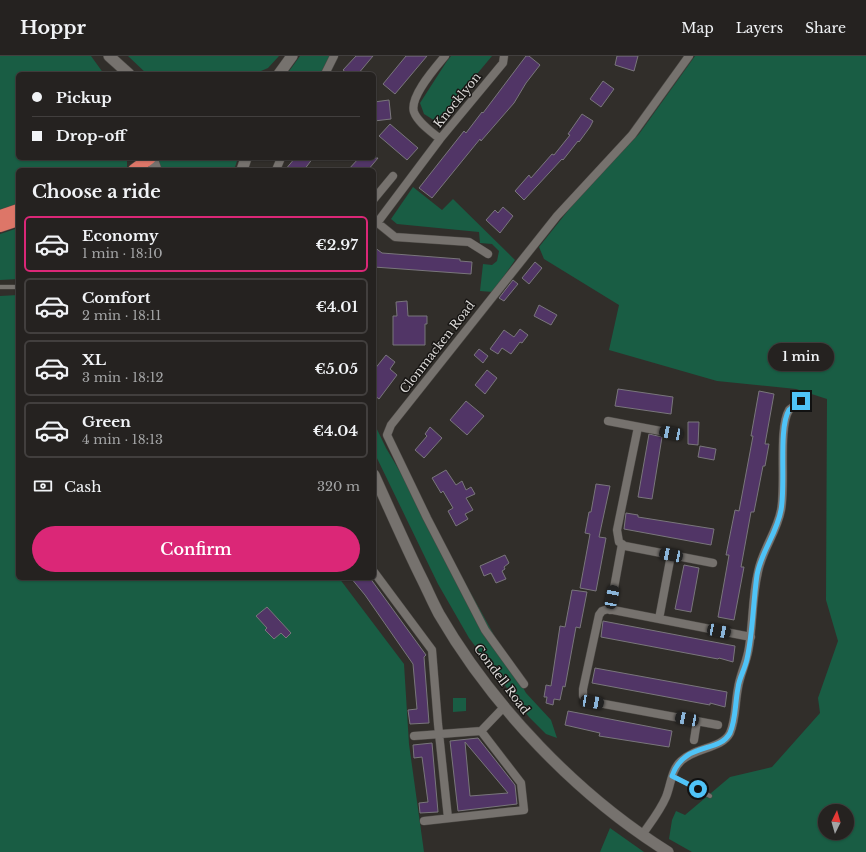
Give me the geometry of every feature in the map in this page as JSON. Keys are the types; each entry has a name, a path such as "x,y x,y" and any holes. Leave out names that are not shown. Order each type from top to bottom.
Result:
{"highway":[{"path":"137,168 148,160"},
{"path":"0,216 16,211"},
{"path":"0,226 16,221"}],"main road":[{"path":"108,56 116,72"},
{"path":"108,56 127,72"},
{"path":"278,72 292,56"},
{"name":"Condell Road","path":"376,479 439,614 474,666 505,706 558,765 608,810 668,852"}],"street":[{"path":"326,72 334,56"},
{"name":"Knocklyon","path":"440,139 418,119 414,112 413,104 416,96 445,56"},
{"name":"Knocklyon","path":"376,221 503,62 504,56"},
{"name":"Clonmacken Road","path":"524,684 485,630 427,518 387,435 391,424 557,216 632,135 689,56"},
{"path":"376,197 393,176"},
{"path":"376,221 395,237 469,242 488,254"},
{"path":"642,835 658,812 667,795 672,776 680,761 701,748 720,743 727,737 734,722 738,686 747,661 751,637 760,560 775,529 781,510 784,487 784,442 786,422 790,410 801,401"},
{"path":"608,421 671,433"},
{"path":"638,426 617,530 619,542 622,544 671,555 713,563"},
{"path":"610,610 622,544"},
{"path":"659,619 671,555"},
{"path":"376,575 432,650 448,818"},
{"path":"718,725 588,701 583,696 583,689 599,615 602,611 610,610 751,637"},
{"path":"414,736 481,731 505,706"},
{"path":"694,740 697,721"},
{"path":"424,821 524,810 521,783 481,731"}],"lane":[{"path":"0,287 16,287"},
{"path":"672,776 710,796"}],"green space":[{"path":"0,56 91,56 103,72 16,72 16,160 127,160 127,167 16,168 16,207 0,212"},
{"path":"128,56 279,56 268,68 259,72 145,72"},
{"path":"300,56 330,56 321,72 288,72"},
{"path":"451,56 492,56 437,122 424,114 420,103"},
{"path":"695,56 866,56 866,852 692,852 669,839 672,820 676,811 685,815 730,777 772,767 820,713 818,698 838,641 826,600 827,399 796,389 717,381 609,350 619,305 544,259 539,247 582,193 639,134"},
{"path":"158,160 237,160 235,168 161,168"},
{"path":"413,187 442,210 453,199 515,260 493,292 480,291 483,264 492,265 497,261 499,251 492,244 480,243 479,232 397,224 391,219"},
{"path":"16,229 16,279 0,280 0,234"},
{"path":"16,295 16,580 341,580 404,664 409,744 424,852 0,852 0,296"},
{"path":"376,427 386,448 453,561 526,693 551,720 557,738 546,734 529,717 469,638 438,584 376,456"},
{"path":"453,698 466,698 466,711 453,712"},
{"path":"610,828 644,852 600,852"}],"building":[{"path":"356,56 373,56 360,72 346,72 343,70"},
{"path":"406,56 427,56 395,94 383,84"},
{"path":"526,56 529,56 540,65 526,83 514,103 481,141 480,139 432,198 419,188 464,131 466,133 482,112 483,113"},
{"path":"617,56 638,56 634,71 615,65"},
{"path":"603,81 614,89 601,107 590,99"},
{"path":"389,100 391,119 376,121 376,102"},
{"path":"582,114 593,121 590,127 563,160 562,159 524,200 515,191 529,175 531,178 552,154 554,155 570,135 568,134"},
{"path":"390,124 418,148 407,160 379,136"},
{"path":"376,158 378,158 370,168 350,168 357,160 376,160"},
{"path":"293,160 312,160 306,168 287,168"},
{"path":"503,207 513,216 500,233 486,220 495,210 498,213"},
{"path":"376,248 382,253 460,259 460,261 472,262 471,274 376,267"},
{"path":"535,262 542,268 529,284 522,278"},
{"path":"513,280 518,284 504,301 499,298"},
{"path":"407,301 408,316 427,316 427,324 425,324 425,345 393,345 393,316 397,316 396,302"},
{"path":"539,305 557,315 551,325 534,316"},
{"path":"520,329 528,335 522,343 520,342 511,354 502,348 498,354 490,349 504,330 514,337"},
{"path":"479,349 488,356 483,363 474,355"},
{"path":"386,355 395,362 390,369 397,375 379,399 376,397 376,368"},
{"path":"487,370 497,378 485,394 475,385"},
{"path":"618,389 673,397 671,414 615,406"},
{"path":"759,391 774,394 765,444 769,444 754,512 751,512 741,567 744,567 734,620 718,617 729,555 726,555 735,510 739,511 753,436 751,436"},
{"path":"466,401 484,416 467,435 450,420"},
{"path":"688,422 699,422 698,445 688,444"},
{"path":"430,427 442,438 424,458 415,450 427,436 425,434"},
{"path":"649,434 662,437 652,499 638,497"},
{"path":"700,446 716,449 714,460 698,457"},
{"path":"446,470 456,485 462,481 466,490 471,487 475,494 466,498 473,510 465,514 468,519 456,526 448,511 453,508 443,491 441,493 432,478"},
{"path":"596,484 610,486 599,537 606,538 596,591 580,588 590,534 585,533 589,512 591,512"},
{"path":"626,513 638,515 638,517 714,529 711,545 624,529"},
{"path":"505,555 509,563 502,571 506,579 496,583 491,573 484,576 480,566"},
{"path":"684,565 699,568 691,612 675,609"},
{"path":"353,580 371,580 426,655 424,657 429,723 410,724 408,710 417,709 413,664 365,595"},
{"path":"572,590 587,592 580,628 576,627 565,687 563,686 560,700 554,699 553,705 546,703 547,697 544,697 546,685 551,686 560,626 565,627"},
{"path":"267,607 291,633 286,638 281,633 274,639 265,630 267,628 256,616"},
{"path":"603,621 735,646 733,662 719,658 601,637"},
{"path":"595,668 727,692 725,707 710,703 710,705 592,683"},
{"path":"568,711 672,731 669,747 599,736 600,733 565,725"},
{"path":"478,738 515,785 517,804 458,811 450,741","holes":["465,742 508,793 470,796"]},
{"path":"432,743 438,812 420,813 419,803 428,802 422,757 414,758 413,745"}],"route":[{"path":"698,789 672,776 680,761 701,748 720,743 727,737 734,722 738,686 747,661 750,646 757,575 760,560 775,529 781,510 784,487 784,442 786,422 790,410 801,401"}]}
